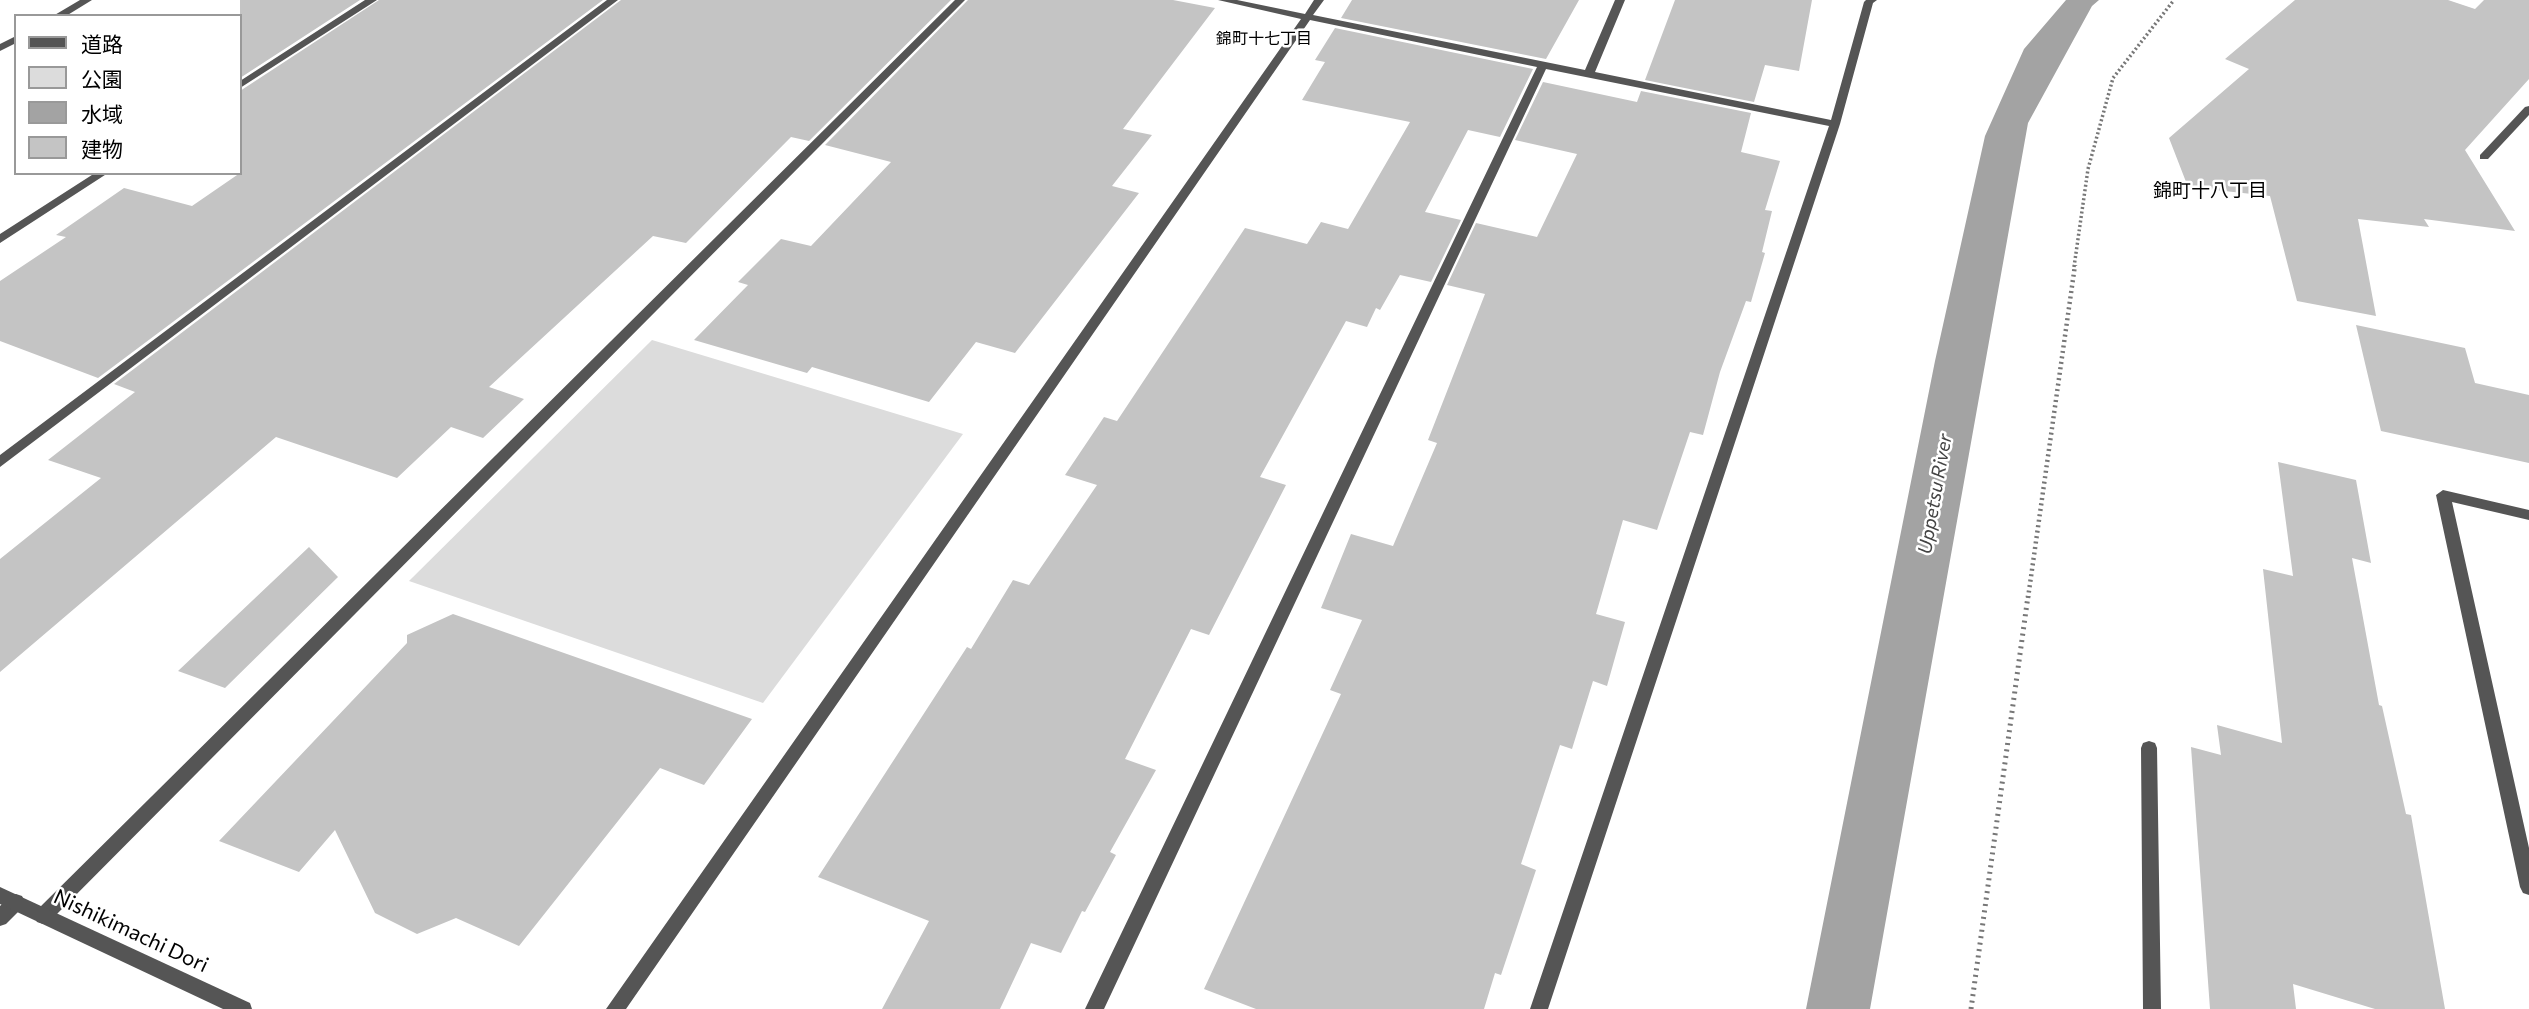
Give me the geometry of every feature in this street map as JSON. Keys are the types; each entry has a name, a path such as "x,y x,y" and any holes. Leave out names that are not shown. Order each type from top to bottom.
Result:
{"street":[{"path":"62,14 87,0"},
{"path":"242,84 372,0"},
{"path":"0,461 613,0"},
{"path":"43,916 960,0"},
{"path":"1223,0 1835,124"},
{"path":"615,1009 1319,0"},
{"path":"1589,74 1620,0"},
{"path":"1539,1009 1835,124 1869,2 1872,0"},
{"path":"1094,1009 1543,65"},
{"path":"2484,157 2529,109"},
{"path":"0,239 100,175"},
{"path":"2529,515 2443,495 2529,887"},
{"path":"2150,748 2152,1009"},
{"path":"0,918 8,899"},
{"name":"Nishikimachi Dori","path":"8,899 243,1009"}],"path":[{"path":"1971,1009 2088,169 2113,78 2174,0"}],"green space":[{"path":"652,340 963,434 763,703 409,581"}],"water":[{"name":"Uppetsu River","path":"2066,0 2099,0 2092,6 2028,123 1870,1009 1806,1009 1935,361 1985,136 2024,49"}],"building":[{"path":"240,0 360,0 242,77"},
{"path":"379,0 603,0 98,378 0,341 0,281 66,237 56,235 124,188 192,206 237,175 242,175 242,90"},
{"path":"621,0 951,0 809,141 791,137 686,243 653,236 489,387 524,399 483,438 451,427 397,478 276,437 0,672 0,559 101,478 48,460 135,392 114,384"},
{"path":"968,0 1173,0 1215,8 1123,129 1152,135 1112,186 1139,193 1015,353 976,342 929,402 812,367 807,373 694,340 748,285 738,282 781,239 811,246 891,162 825,145"},
{"path":"1352,0 1579,0 1546,59 1341,18"},
{"path":"1675,0 1812,0 1799,71 1765,65 1754,102 1645,80"},
{"path":"2295,0 2448,0 2475,9 2484,0 2529,0 2529,79 2465,150 2515,231 2424,219 2429,227 2358,219 2376,316 2297,301 2270,196 2188,187 2169,138 2249,69 2225,59"},
{"path":"1335,28 1533,69 1500,137 1468,130 1425,212 1461,220 1431,282 1400,275 1380,310 1376,308 1367,327 1346,321 1260,477 1286,485 1209,635 1191,629 1125,759 1156,770 1110,852 1116,855 1085,912 1082,911 1061,953 1031,943 1000,1009 882,1009 929,921 818,877 967,647 971,649 1013,580 1029,585 1097,485 1065,475 1104,417 1117,421 1245,228 1307,244 1321,222 1348,229 1410,122 1302,100 1325,62 1315,60"},
{"path":"1543,82 1637,102 1641,91 1751,113 1741,152 1780,161 1765,210 1772,211 1762,252 1765,253 1751,302 1746,301 1720,372 1703,435 1690,432 1657,530 1623,520 1596,614 1625,622 1607,686 1593,681 1572,749 1560,745 1521,864 1536,870 1501,975 1495,973 1484,1009 1256,1009 1204,989 1341,694 1330,690 1362,620 1321,608 1351,534 1393,546 1437,443 1428,440 1485,294 1447,285 1476,223 1537,237 1577,154 1515,140"},
{"path":"2356,325 2465,348 2475,383 2529,395 2529,463 2381,431"},
{"path":"2278,462 2356,480 2371,563 2352,558 2379,705 2382,706 2406,814 2411,815 2445,1009 2375,1009 2293,984 2296,1009 2210,1009 2191,747 2221,755 2217,725 2282,743 2263,569 2293,576"},
{"path":"309,547 338,577 225,688 178,671"},
{"path":"453,614 752,719 704,785 660,768 519,946 456,918 417,934 375,913 335,830 299,872 219,841 407,643 407,635"}],"district":[{"name":"錦町十七丁目","path":"1264,39"},
{"name":"錦町十八丁目","path":"2210,191"}]}
